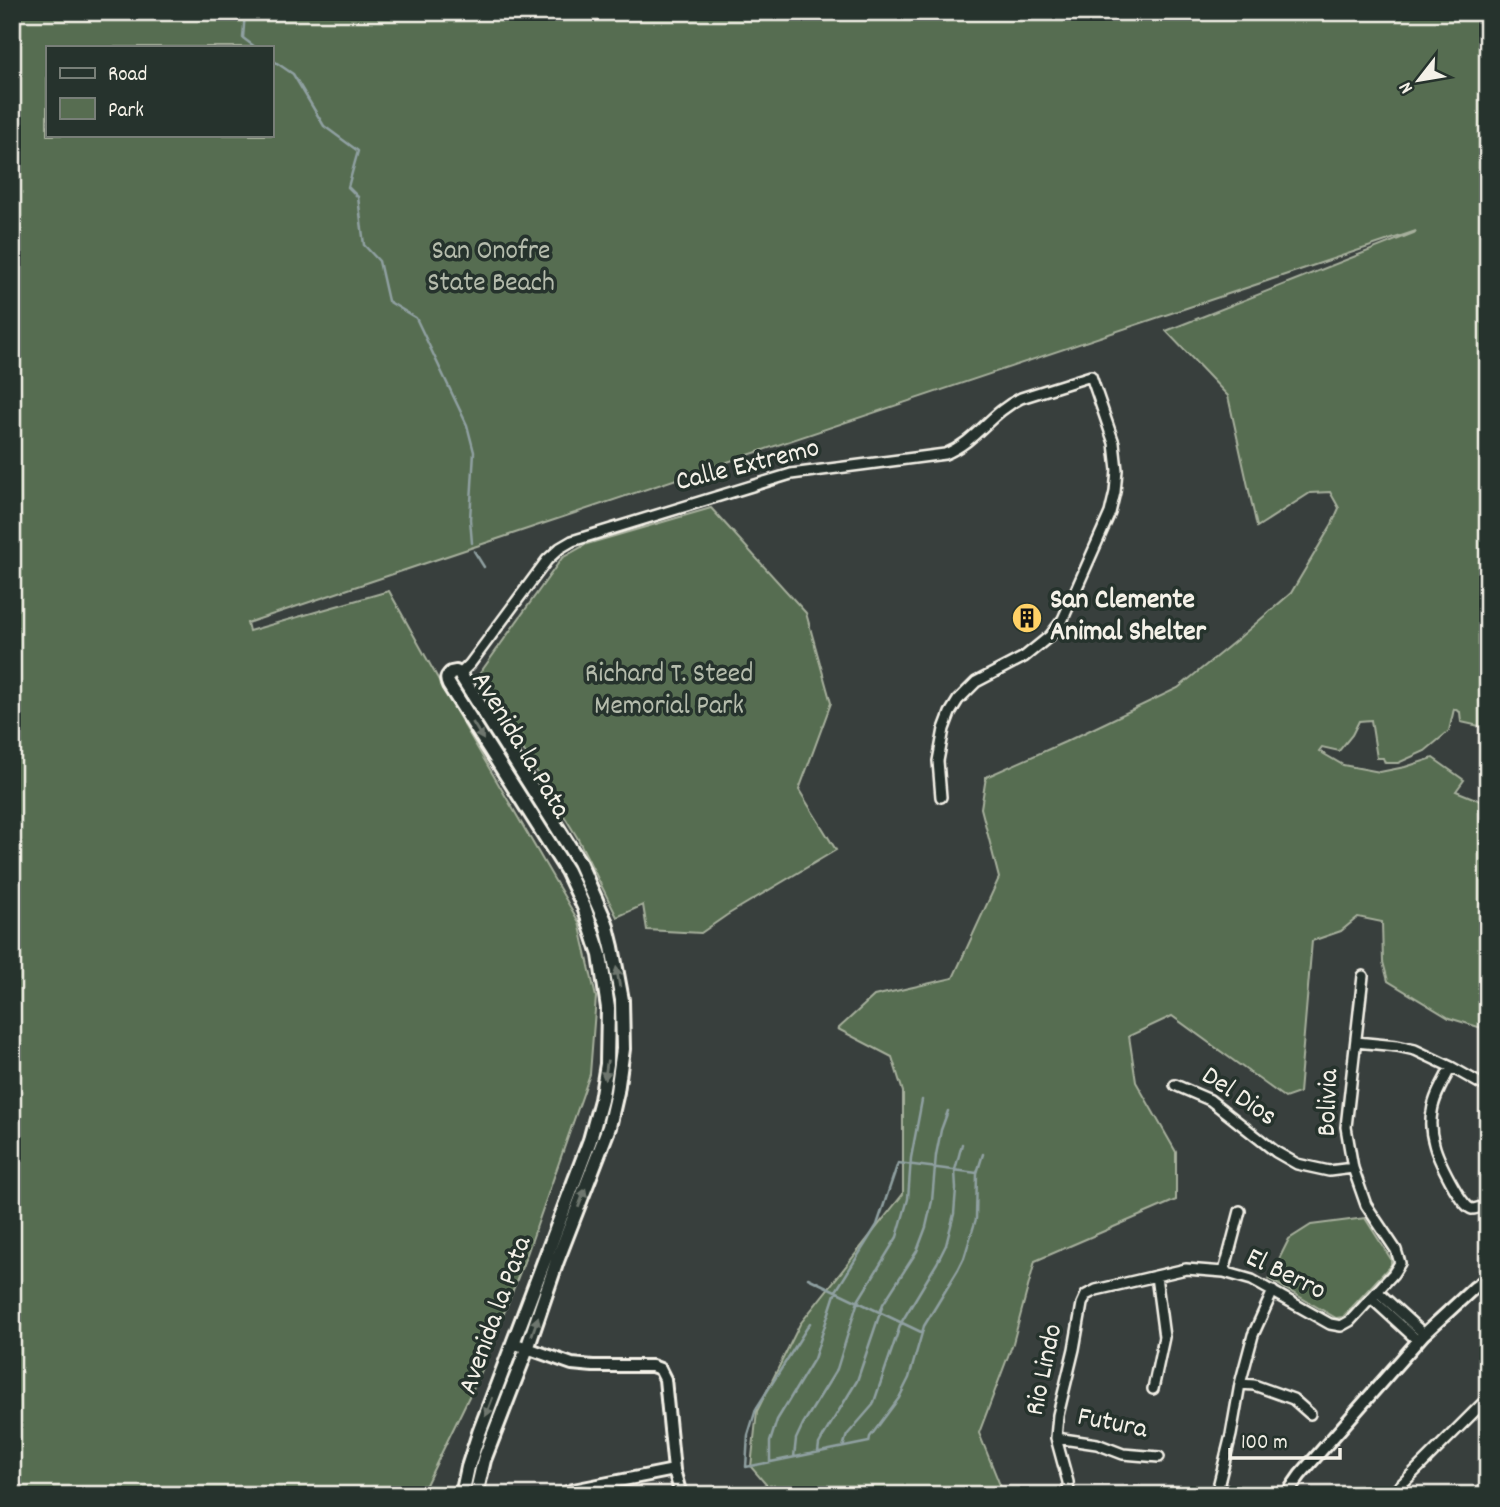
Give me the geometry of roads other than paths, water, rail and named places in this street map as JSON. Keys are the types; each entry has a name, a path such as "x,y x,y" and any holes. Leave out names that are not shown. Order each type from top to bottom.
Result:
{"main road":[{"name":"Avenida la Pata","path":"462,1495 468,1467 590,1140 607,1065 608,1008 600,956 584,907 567,871 449,685 447,681 451,673 456,672 460,674 579,862 606,923 622,1000 623,1049 609,1127 484,1460 476,1495"}],"street":[{"name":"Calle Extremo","path":"460,674 547,560 572,541 791,474 945,454 971,439 1010,403 1091,376 1114,443 1117,470 1110,513 1063,619 1050,636 1024,657 976,682 958,699 944,729 938,761 941,797"},
{"name":"Bolivia","path":"1363,976 1346,1127 1353,1168 1366,1205 1396,1251 1400,1263 1374,1294"},
{"path":"1356,1042 1415,1050 1481,1084 1488,1085"},
{"path":"1451,1067 1432,1111 1434,1146 1466,1205 1475,1209 1488,1204"},
{"name":"Del Dios","path":"1175,1085 1210,1100 1276,1152 1297,1164 1329,1171 1353,1168"},
{"path":"1224,1272 1240,1211"},
{"name":"El Berro","path":"1086,1295 1096,1290 1186,1269 1224,1272 1252,1280 1330,1324 1341,1326 1350,1321 1374,1294"},
{"path":"1153,1389 1164,1337 1156,1276"},
{"path":"1286,1495 1300,1475 1421,1338 1488,1278"},
{"path":"1238,1495 1217,1491 1253,1335 1273,1291"},
{"path":"1374,1294 1421,1338"},
{"name":"Rio Lindo","path":"1069,1495 1056,1438 1058,1415 1086,1295"},
{"path":"513,1343 558,1361 581,1366 652,1366 660,1369 665,1379 674,1470 681,1495"},
{"path":"1240,1384 1254,1385 1293,1399 1310,1414"},
{"path":"1391,1495 1438,1446 1488,1401"},
{"name":"Futura","path":"1056,1438 1097,1444 1123,1454 1159,1457"},
{"path":"560,1495 674,1470"}],"waterway":[{"path":"245,12 243,38 254,46"},
{"path":"273,60 293,74 324,126 358,151 348,187 358,197 364,245 379,261 388,301 416,318 467,425 474,452 470,519 472,543"},
{"path":"1483,190 1488,104"},
{"path":"1481,208 1481,226"},
{"path":"474,551 484,567"},
{"path":"794,1457 796,1439 803,1424 837,1369 858,1301 897,1237 908,1199 911,1158 922,1100"},
{"path":"818,1452 819,1444 857,1381 883,1304 917,1251 932,1201 936,1155 948,1111"},
{"path":"843,1447 847,1435 873,1405 901,1323 946,1245 954,1214 955,1170 962,1144"},
{"path":"770,1462 770,1442 777,1420 814,1359 836,1291 877,1225 898,1163 977,1173 983,1154"},
{"path":"810,1323 756,1409 748,1435 746,1467 869,1442 899,1398 909,1378 924,1326 964,1258 976,1219 977,1173"},
{"path":"808,1278 921,1332"}],"place":[{"name":"San Clemente Animal Shelter","path":"1027,618"}],"park label":[{"name":"San Onofre State Beach","path":"491,269"},
{"name":"Richard T. Steed Memorial Park","path":"669,692"}]}
